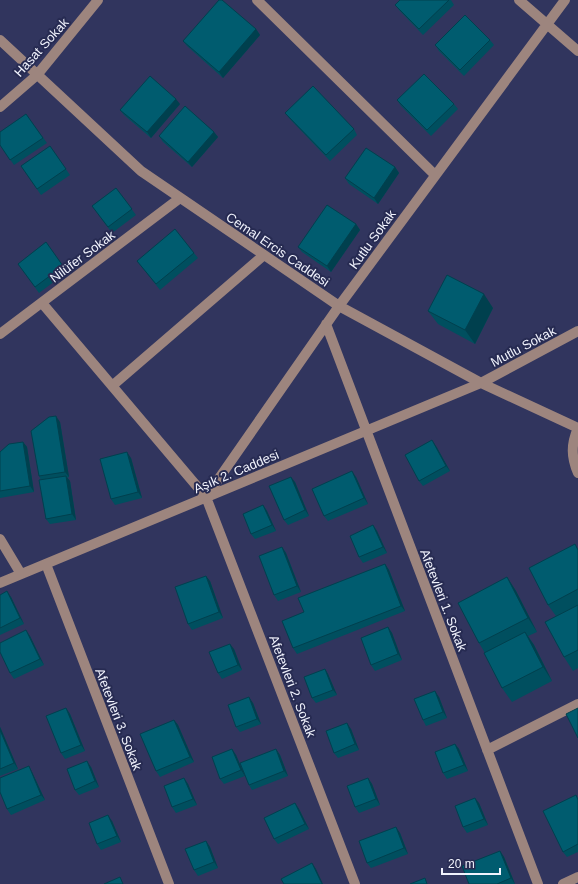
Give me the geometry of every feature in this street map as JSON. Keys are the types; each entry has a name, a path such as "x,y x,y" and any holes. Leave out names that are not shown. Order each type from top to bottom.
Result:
{"street":[{"name":"Hasat Sokak","path":"0,107 37,74 98,0"},
{"path":"258,0 435,174"},
{"path":"519,0 578,51"},
{"name":"Kutlu Sokak","path":"206,497 339,306 565,0"},
{"name":"Cemal Ercis Caddesi","path":"0,40 141,172 339,306 481,383 578,428"},
{"name":"Nilüfer Sokak","path":"0,334 180,198"},
{"path":"112,386 264,255"},
{"name":"Afetevleri 2. Sokak","path":"42,303 206,497 355,884"},
{"name":"Afetevleri 1. Sokak","path":"326,324 538,884"},
{"name":"Mutlu Sokak","path":"481,383 578,331"},
{"name":"Aşık 2. Caddesi","path":"0,583 481,383"},
{"path":"578,428 572,448 572,458 578,473"},
{"path":"0,539 21,574"},
{"name":"Afetevleri 3. Sokak","path":"46,564 169,884"},
{"path":"487,750 578,704"},
{"path":"563,884 578,877"}],"building":[{"path":"219,0 222,0 256,29 219,72 183,41"},
{"path":"400,0 449,0 419,29 395,5"},
{"path":"465,15 490,40 460,70 435,45"},
{"path":"424,74 454,104 427,130 397,100"},
{"path":"150,76 176,99 147,132 120,110"},
{"path":"313,86 354,129 326,155 285,113"},
{"path":"185,106 214,132 188,162 159,136"},
{"path":"26,114 43,138 10,160 0,145 0,132"},
{"path":"50,146 66,169 37,189 21,166"},
{"path":"366,148 395,167 374,198 345,178"},
{"path":"116,188 132,209 108,227 92,206"},
{"path":"327,205 356,224 327,266 298,247"},
{"path":"175,229 194,253 156,284 137,261"},
{"path":"46,242 63,266 35,287 18,264"},
{"path":"447,275 484,294 465,330 428,311"},
{"path":"56,416 65,472 39,476 31,431 49,417"},
{"path":"432,440 446,466 419,481 405,455"},
{"path":"23,442 30,486 0,491 0,452 9,444"},
{"path":"127,452 138,492 111,499 100,459"},
{"path":"352,471 364,498 324,516 312,489"},
{"path":"66,476 72,514 46,519 39,480"},
{"path":"291,477 305,510 284,520 269,486"},
{"path":"263,505 272,525 251,534 243,514"},
{"path":"373,525 383,547 359,557 350,536"},
{"path":"575,544 578,550 578,589 548,605 529,568"},
{"path":"282,547 297,586 274,595 259,556"},
{"path":"385,564 401,606 293,648 282,621 304,612 298,598"},
{"path":"206,576 219,612 188,624 175,587"},
{"path":"507,577 528,618 479,643 458,603"},
{"path":"7,591 20,618 0,628 0,595"},
{"path":"578,605 578,650 564,657 545,622"},
{"path":"388,627 398,654 371,665 361,638"},
{"path":"26,630 40,659 10,673 0,652 0,643"},
{"path":"525,632 543,667 502,688 484,653"},
{"path":"230,644 238,665 218,673 209,652"},
{"path":"325,669 333,690 312,698 304,677"},
{"path":"435,691 443,712 423,720 414,699"},
{"path":"249,697 257,719 236,727 228,705"},
{"path":"66,708 81,745 61,753 46,716"},
{"path":"578,708 578,738 566,714"},
{"path":"174,720 190,757 156,771 140,734"},
{"path":"347,723 355,744 334,753 326,731"},
{"path":"0,730 14,763 0,769"},
{"path":"455,744 464,765 443,773 435,752"},
{"path":"232,749 241,770 220,779 212,757"},
{"path":"276,749 284,771 249,785 240,763"},
{"path":"87,761 95,781 75,790 67,769"},
{"path":"29,766 41,795 7,809 0,792 0,778"},
{"path":"184,778 193,799 172,807 164,786"},
{"path":"368,778 376,799 355,807 347,786"},
{"path":"576,795 578,800 578,844 563,852 543,811"},
{"path":"475,798 484,819 463,827 455,806"},
{"path":"295,803 305,824 274,839 264,818"},
{"path":"108,815 117,836 97,844 89,823"},
{"path":"396,827 404,848 367,863 359,841"},
{"path":"206,841 214,862 194,870 185,849"},
{"path":"500,851 511,878 497,884 469,884 462,866"},
{"path":"312,863 322,884 284,884 281,879"},
{"path":"120,877 123,884 104,884"},
{"path":"425,878 427,884 410,884"}]}
